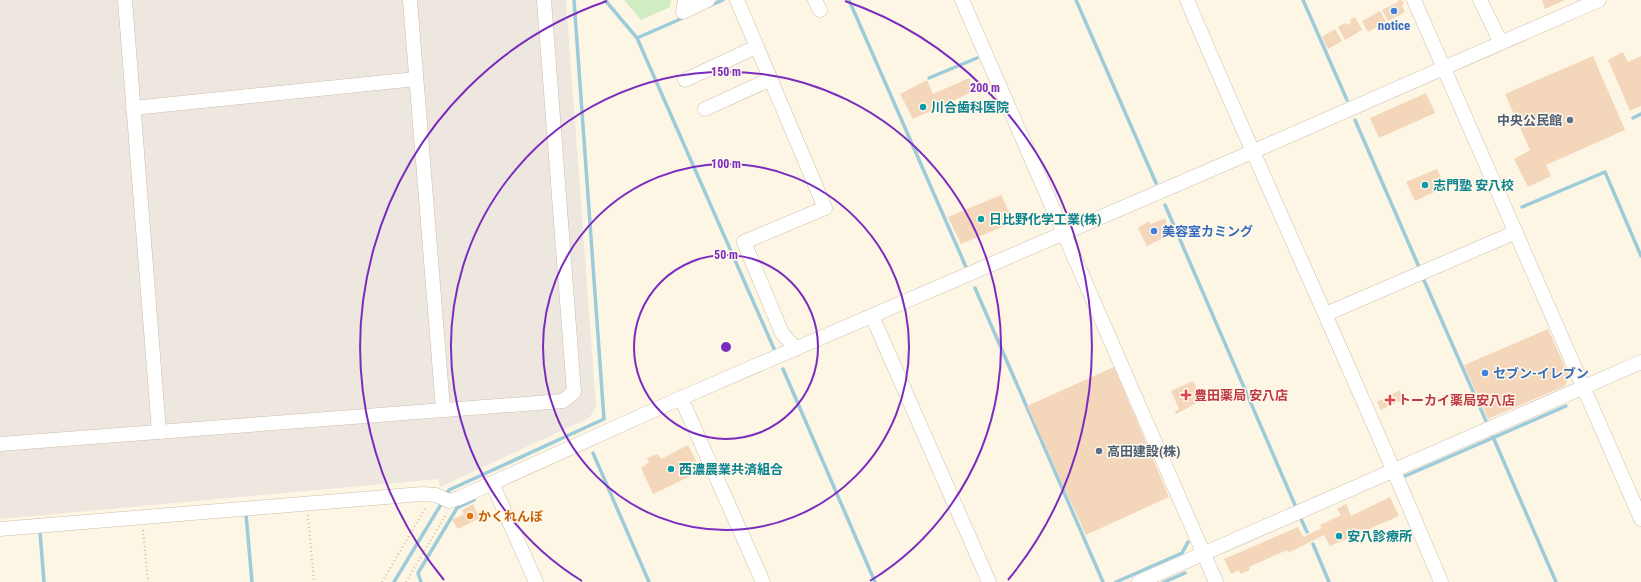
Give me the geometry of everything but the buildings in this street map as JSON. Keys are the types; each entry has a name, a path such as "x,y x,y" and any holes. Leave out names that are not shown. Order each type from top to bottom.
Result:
{"street":[{"path":"125,0 159,432"},
{"path":"410,0 443,409"},
{"path":"0,444 563,401 574,392 544,0"},
{"path":"685,0 683,12 708,0"},
{"path":"737,0 825,208 744,242 782,333 796,349"},
{"path":"962,0 1216,582"},
{"path":"1187,0 1252,152 1326,314 1395,471 1442,582"},
{"path":"1414,0 1641,519"},
{"path":"1480,0 1501,43"},
{"path":"0,529 422,494 434,495 452,500 681,398 1444,68 1592,1"},
{"path":"685,80 756,47"},
{"path":"133,108 416,78"},
{"path":"705,108 771,79"},
{"path":"1326,314 1516,232"},
{"path":"872,316 989,582"},
{"path":"1139,582 1641,362"},
{"path":"681,398 763,582"},
{"path":"492,483 536,582"}],"path":[{"path":"382,582 434,495"},
{"path":"406,582 452,500"},
{"path":"307,503 314,582"},
{"path":"142,517 148,582"}],"shaded area":[{"path":"0,0 566,0 596,407 589,418 440,487 438,479 0,519"}],"green space":[{"path":"624,0 671,0 670,7 641,20"}],"waterway":[{"path":"446,495 449,490 604,419 574,0"},
{"path":"605,0 637,38 775,351"},
{"path":"709,6 723,0"},
{"path":"849,0 966,267"},
{"path":"1076,0 1156,183"},
{"path":"1303,0 1347,100"},
{"path":"637,38 685,17"},
{"path":"929,78 977,58"},
{"path":"1633,118 1641,114"},
{"path":"1355,120 1419,267"},
{"path":"1522,207 1605,172 1641,256"},
{"path":"1165,205 1295,505"},
{"path":"1423,278 1486,421"},
{"path":"975,288 1103,582"},
{"path":"783,369 875,582"},
{"path":"1403,477 1566,406"},
{"path":"1493,437 1556,582"},
{"path":"593,453 649,582"},
{"path":"421,582 418,573 457,508 474,500"},
{"path":"394,582 443,501"},
{"path":"246,514 252,582"},
{"path":"1301,519 1307,532"},
{"path":"40,532 44,582"},
{"path":"1116,582 1182,553 1188,542"},
{"path":"1313,544 1329,582"},
{"path":"1164,582 1185,573"}],"place":[{"name":"notice","path":"1394,11"},
{"name":"川合歯科医院","path":"923,107"},
{"name":"中央公民館","path":"1570,120"},
{"name":"志門塾 安八校","path":"1425,185"},
{"name":"日比野化学工業(株)","path":"981,219"},
{"name":"美容室カミング","path":"1154,231"},
{"name":"セブン-イレブン","path":"1485,373"},
{"name":"豊田薬局 安八店","path":"1186,395"},
{"name":"トーカイ薬局安八店","path":"1390,400"},
{"name":"高田建設(株)","path":"1099,451"},
{"name":"西濃農業共済組合","path":"671,469"},
{"name":"かくれんぼ","path":"470,516"},
{"name":"安八診療所","path":"1339,536"}]}
